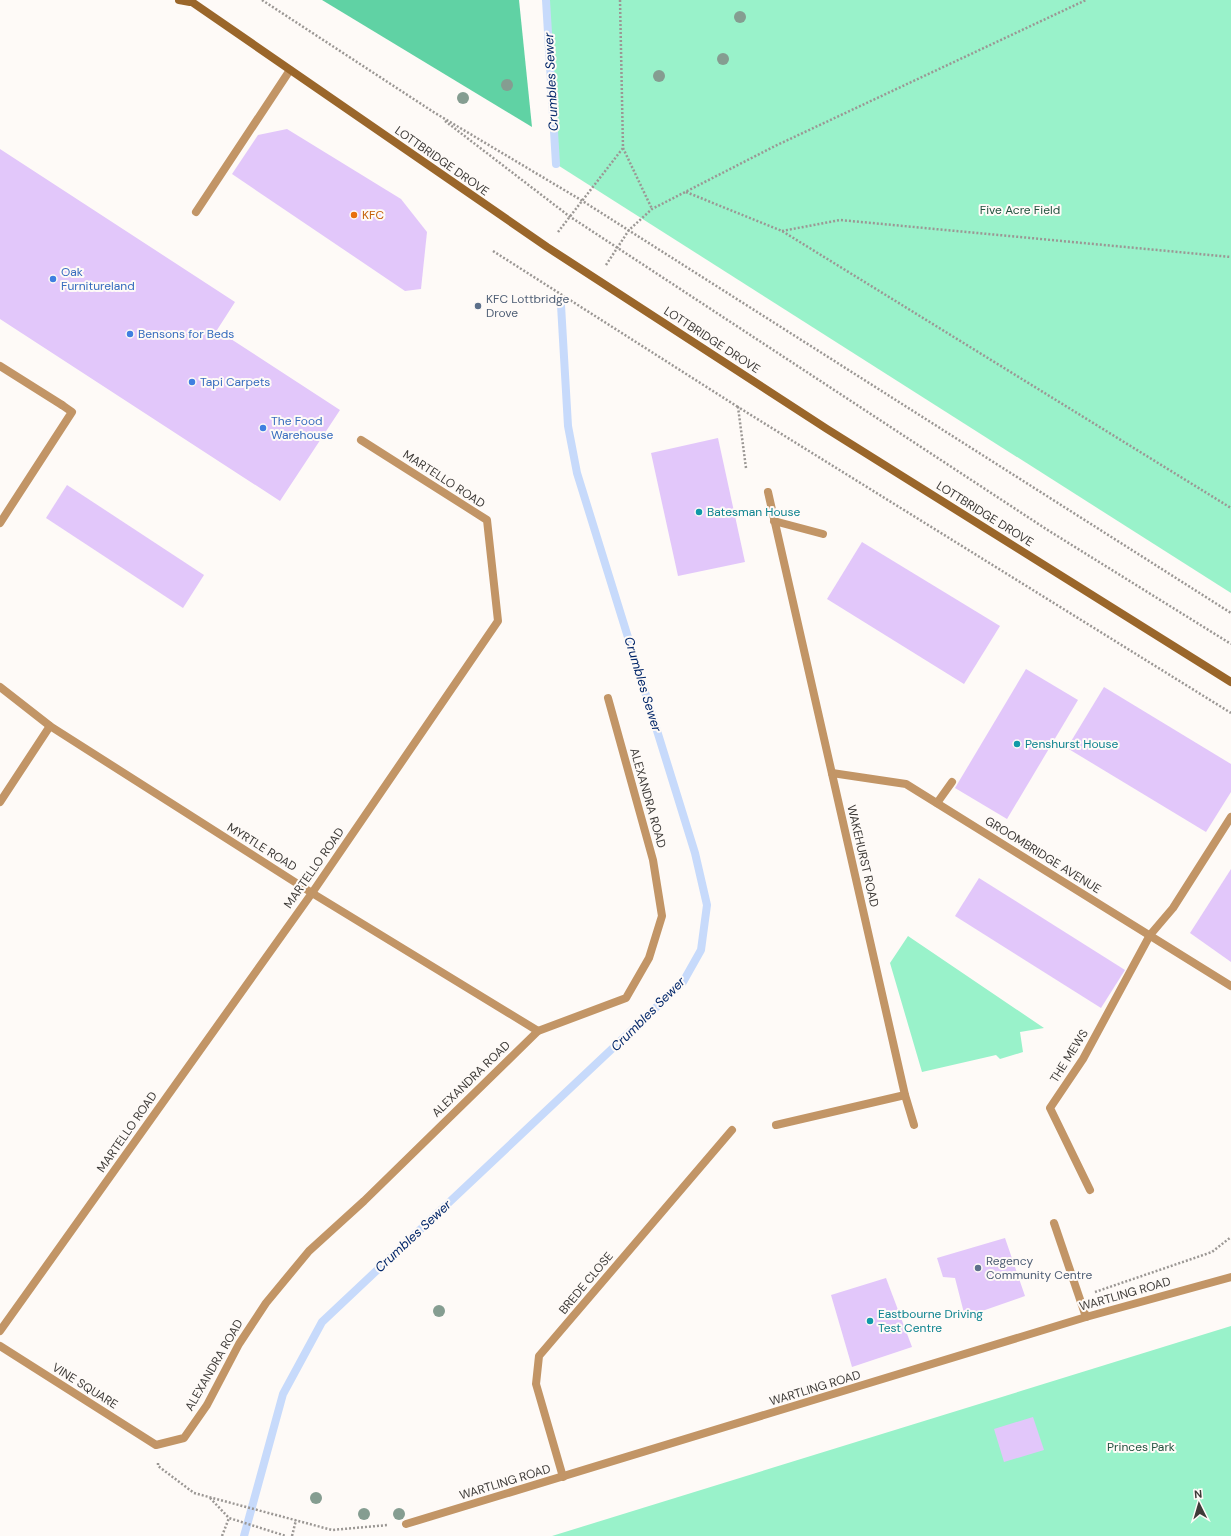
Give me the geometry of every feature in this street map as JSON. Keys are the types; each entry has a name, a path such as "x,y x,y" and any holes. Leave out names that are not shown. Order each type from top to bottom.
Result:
{"street":[{"name":"LOTTBRIDGE DROVE","path":"179,0 189,1 547,247 827,429 1231,682"},
{"path":"196,212 290,70"},
{"path":"0,366 72,412 0,523"},
{"name":"MARTELLO ROAD","path":"0,1331 312,893 498,621 487,520 361,440"},
{"name":"WAKEHURST ROAD","path":"768,492 905,1096 914,1125"},
{"path":"774,521 823,534"},
{"name":"MYRTLE ROAD","path":"0,687 50,726 312,893 538,1031"},
{"name":"ALEXANDRA ROAD","path":"156,1445 184,1438 206,1405 239,1344 266,1303 308,1251 364,1201 538,1031 626,998 649,958 662,916 653,860 608,698"},
{"path":"0,802 50,726"},
{"name":"GROOMBRIDGE AVENUE","path":"832,773 906,784 1231,986"},
{"path":"936,803 952,782"},
{"path":"1150,935 1173,908 1231,817"},
{"name":"THE MEWS","path":"1090,1190 1050,1108 1083,1059 1150,935"},
{"path":"776,1125 905,1096"},
{"name":"BREDE CLOSE","path":"563,1477 536,1384 539,1356 732,1130"},
{"path":"1054,1223 1086,1317"},
{"name":"WARTLING ROAD","path":"406,1524 1086,1317 1231,1277"},
{"name":"VINE SQUARE","path":"0,1346 156,1445"}],"path":[{"path":"262,0 435,113 629,230 1231,613"},
{"path":"620,0 623,148 652,209"},
{"path":"597,279 629,230 652,209 775,146 1086,0"},
{"path":"435,113 569,216 1039,525 1231,644"},
{"path":"547,247 581,200 623,148"},
{"path":"686,192 782,231 1231,508"},
{"path":"782,231 840,220 1231,257"},
{"path":"493,251 738,407 1231,713"},
{"path":"738,407 746,468"},
{"path":"1079,1297 1212,1252 1231,1237"},
{"path":"156,1445 158,1466 194,1493 332,1530 406,1524"},
{"path":"210,1497 229,1518 275,1531 286,1536"},
{"path":"222,1536 229,1518"},
{"path":"292,1536 296,1520"}],"green space":[{"path":"322,0 519,0 532,127"},
{"name":"Five Acre Field","path":"546,0 1231,0 1231,593 556,164"},
{"path":"908,936 1044,1028 1020,1032 1023,1052 1000,1059 996,1055 922,1072 890,963"},
{"name":"Princes Park","path":"1231,1326 1231,1536 552,1536"}],"building":[{"name":"KFC","path":"287,129 401,199 427,232 421,289 405,291 232,174 258,135"},
{"path":"0,149 235,302 217,330 340,410 280,501 0,319"},
{"name":"Batesman House","path":"718,438 745,562 678,576 651,453"},
{"path":"67,485 204,575 183,608 46,518"},
{"path":"862,542 1000,626 964,684 827,599"},
{"name":"Penshurst House","path":"1026,669 1078,700 1007,819 955,788"},
{"path":"1104,687 1231,764 1231,792 1206,832 1067,748"},
{"path":"1231,869 1231,962 1190,933"},
{"path":"979,878 1125,970 1101,1008 955,916"},
{"name":"Regency Community Centre","path":"1005,1238 1025,1296 965,1317 955,1278 943,1277 937,1258"},
{"name":"Eastbourne Driving Test Centre","path":"886,1278 912,1347 852,1367 831,1295"},
{"path":"1033,1417 1044,1450 1004,1462 994,1429"}],"waterway":[{"name":"Crumbles Sewer","path":"546,0 556,164"},
{"name":"Crumbles Sewer","path":"244,1536 283,1394 322,1322 683,982 701,950 707,905 695,853 577,473 568,426 561,305"}],"place":[{"name":"KFC","path":"354,215"},
{"name":"Oak Furnitureland","path":"53,279"},
{"name":"KFC Lottbridge Drove","path":"478,306"},
{"name":"Bensons for Beds","path":"130,334"},
{"name":"Tapi Carpets","path":"192,382"},
{"name":"The Food Warehouse","path":"263,428"},
{"name":"Batesman House","path":"699,512"},
{"name":"Penshurst House","path":"1017,744"},
{"name":"Regency Community Centre","path":"978,1268"},
{"name":"Eastbourne Driving Test Centre","path":"870,1321"}]}
